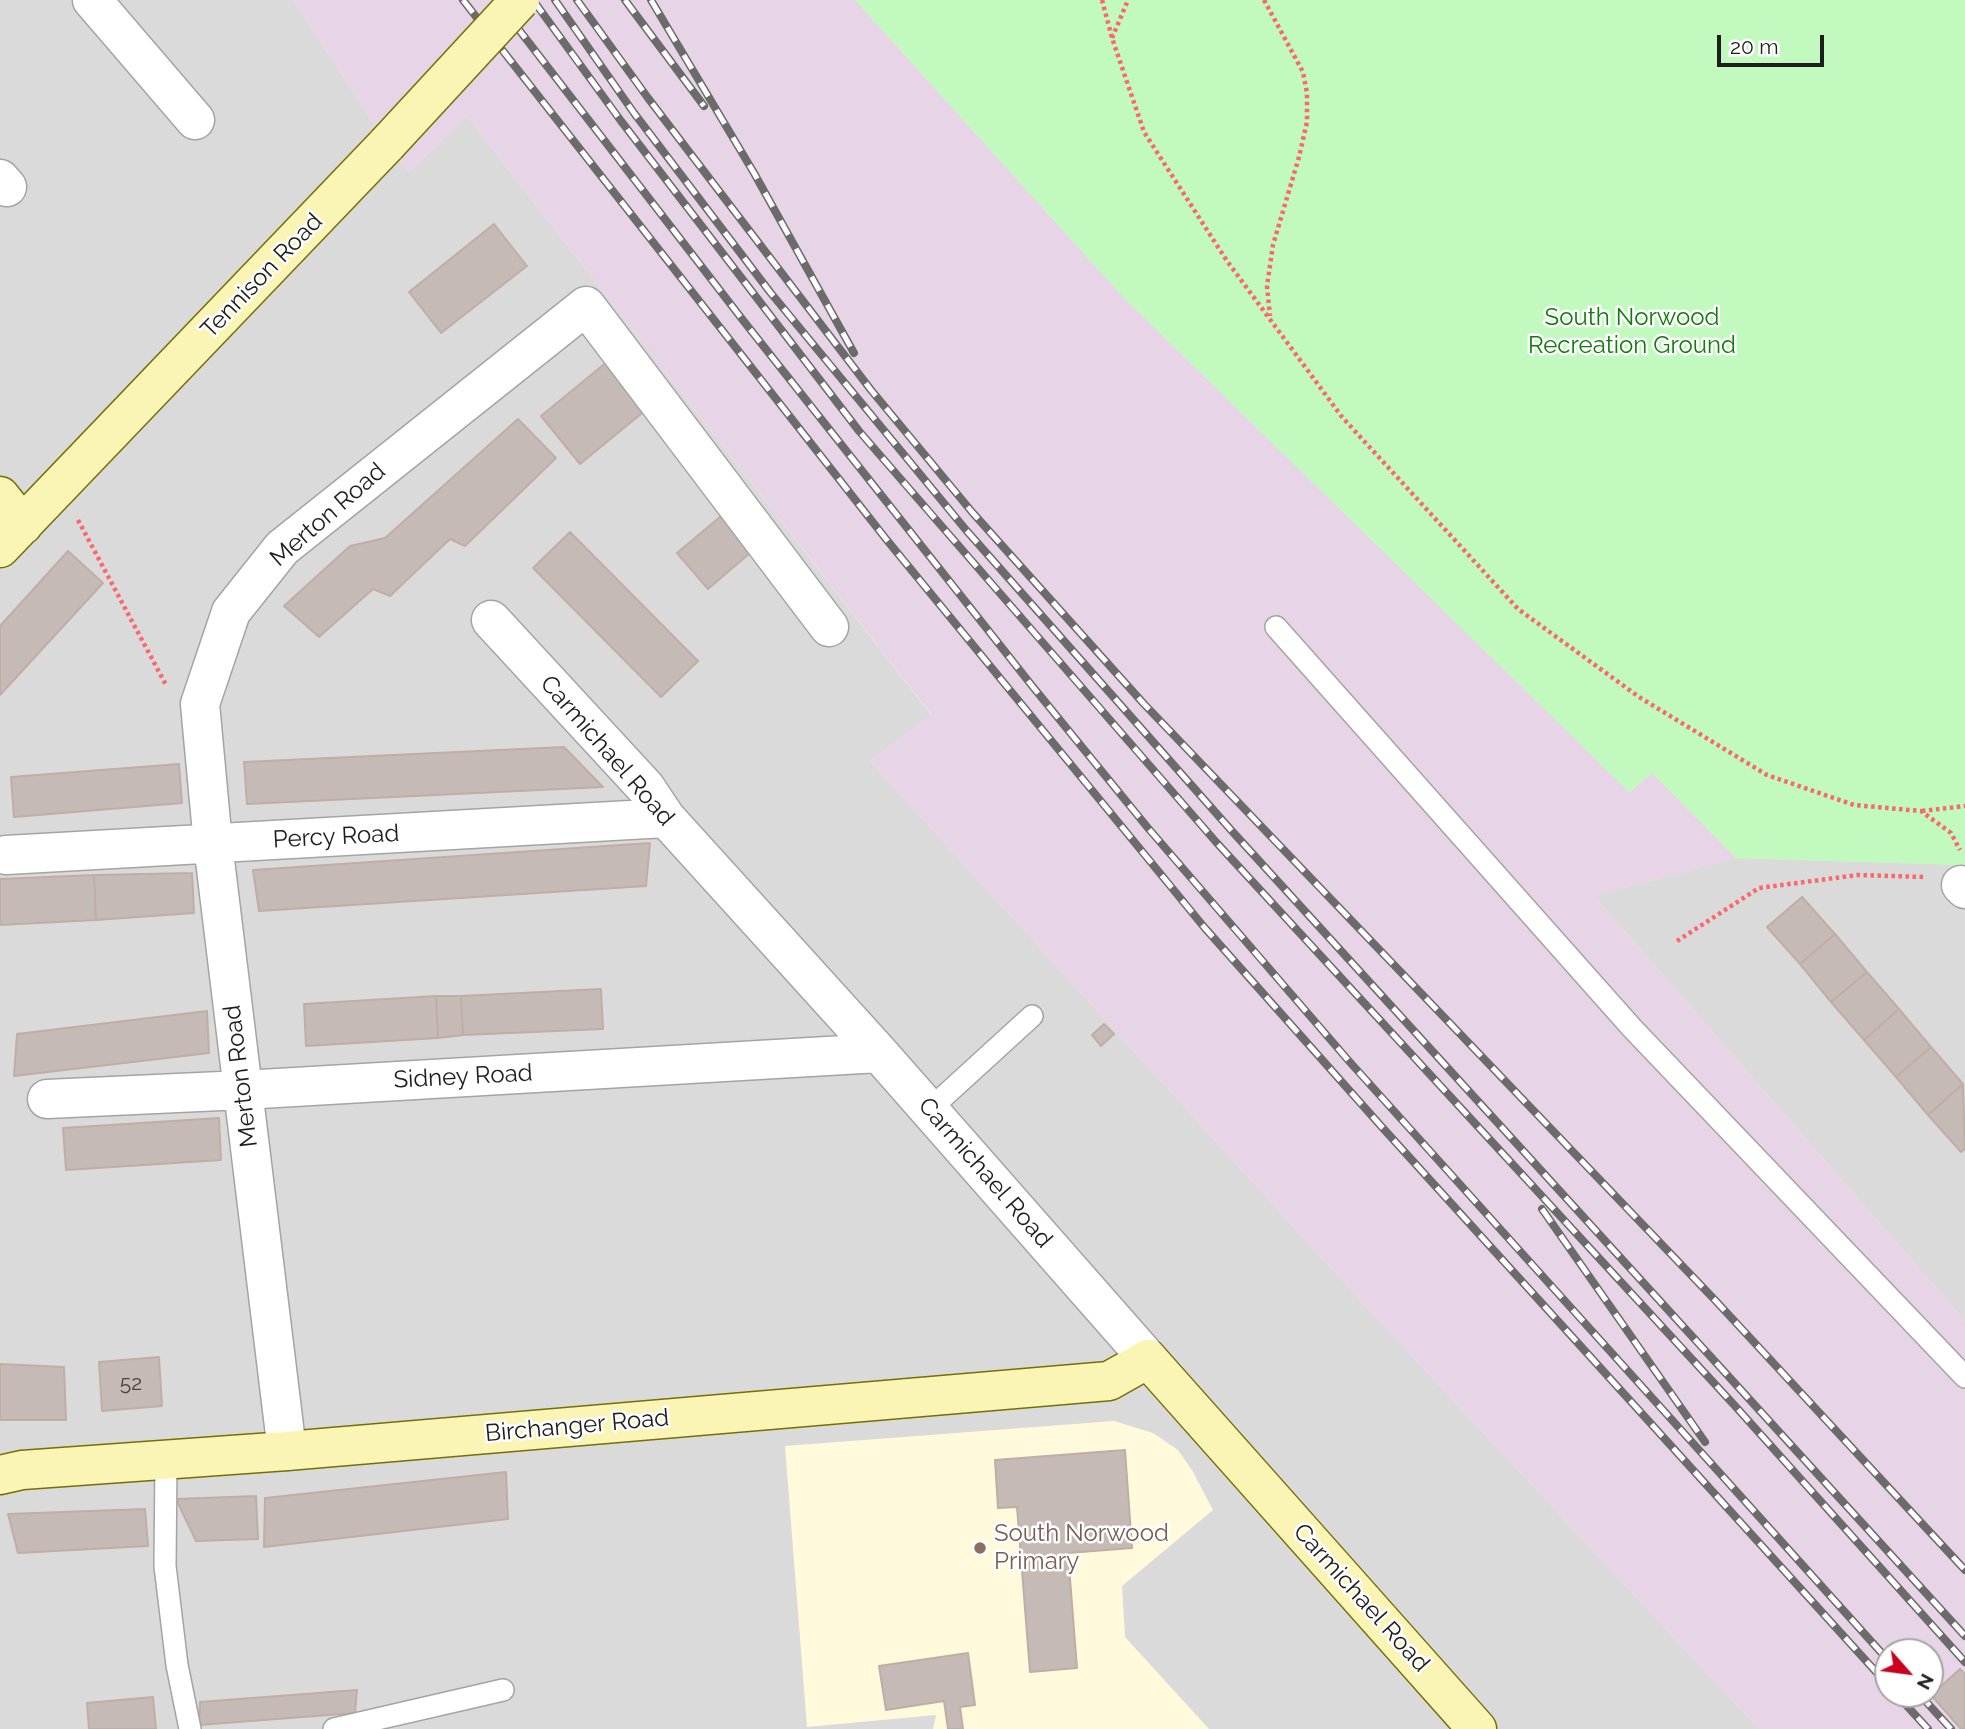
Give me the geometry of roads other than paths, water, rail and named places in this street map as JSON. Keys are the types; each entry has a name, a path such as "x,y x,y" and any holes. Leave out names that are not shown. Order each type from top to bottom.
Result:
{"street":[{"path":"92,0 195,120"},
{"name":"Tennison Road","path":"8,523 387,145 520,0"},
{"name":"Merton Road","path":"286,1451 213,844 200,704 231,612 282,548 586,306 829,627"},
{"name":"Carmichael Road","path":"491,620 646,788 666,818 879,1053 1477,1729"},
{"name":"Percy Road","path":"6,855 666,818"},
{"name":"Sidney Road","path":"47,1099 879,1053"},
{"name":"Birchanger Road","path":"0,1475 22,1471 1109,1381 1148,1359"}],"lane":[{"path":"1276,627 1632,1028 1965,1377"},
{"path":"929,1110 1032,1016"},
{"path":"166,1460 166,1566 177,1665 190,1729"},
{"path":"334,1729 503,1690"}],"railway":[{"path":"463,0 886,539 1204,927 1874,1670"},
{"path":"496,0 742,319 1148,828 1348,1060 1874,1644"},
{"path":"533,0 621,121 859,431 1216,842 1736,1407 1965,1662"},
{"path":"555,0 634,113 770,292 966,530 1231,830 1965,1636"},
{"path":"577,0 648,98 871,390 972,512 1144,704 1714,1299 1965,1570"},
{"path":"625,0 704,106"},
{"path":"651,0 754,173 854,353"},
{"path":"1542,1209 1705,1442"},
{"path":"1909,1708 1928,1729"},
{"path":"1932,1708 1951,1729"}],"place":[{"name":"South Norwood Primary","path":"980,1548"}],"park label":[{"name":"South Norwood Recreation Ground","path":"1632,332"}]}
